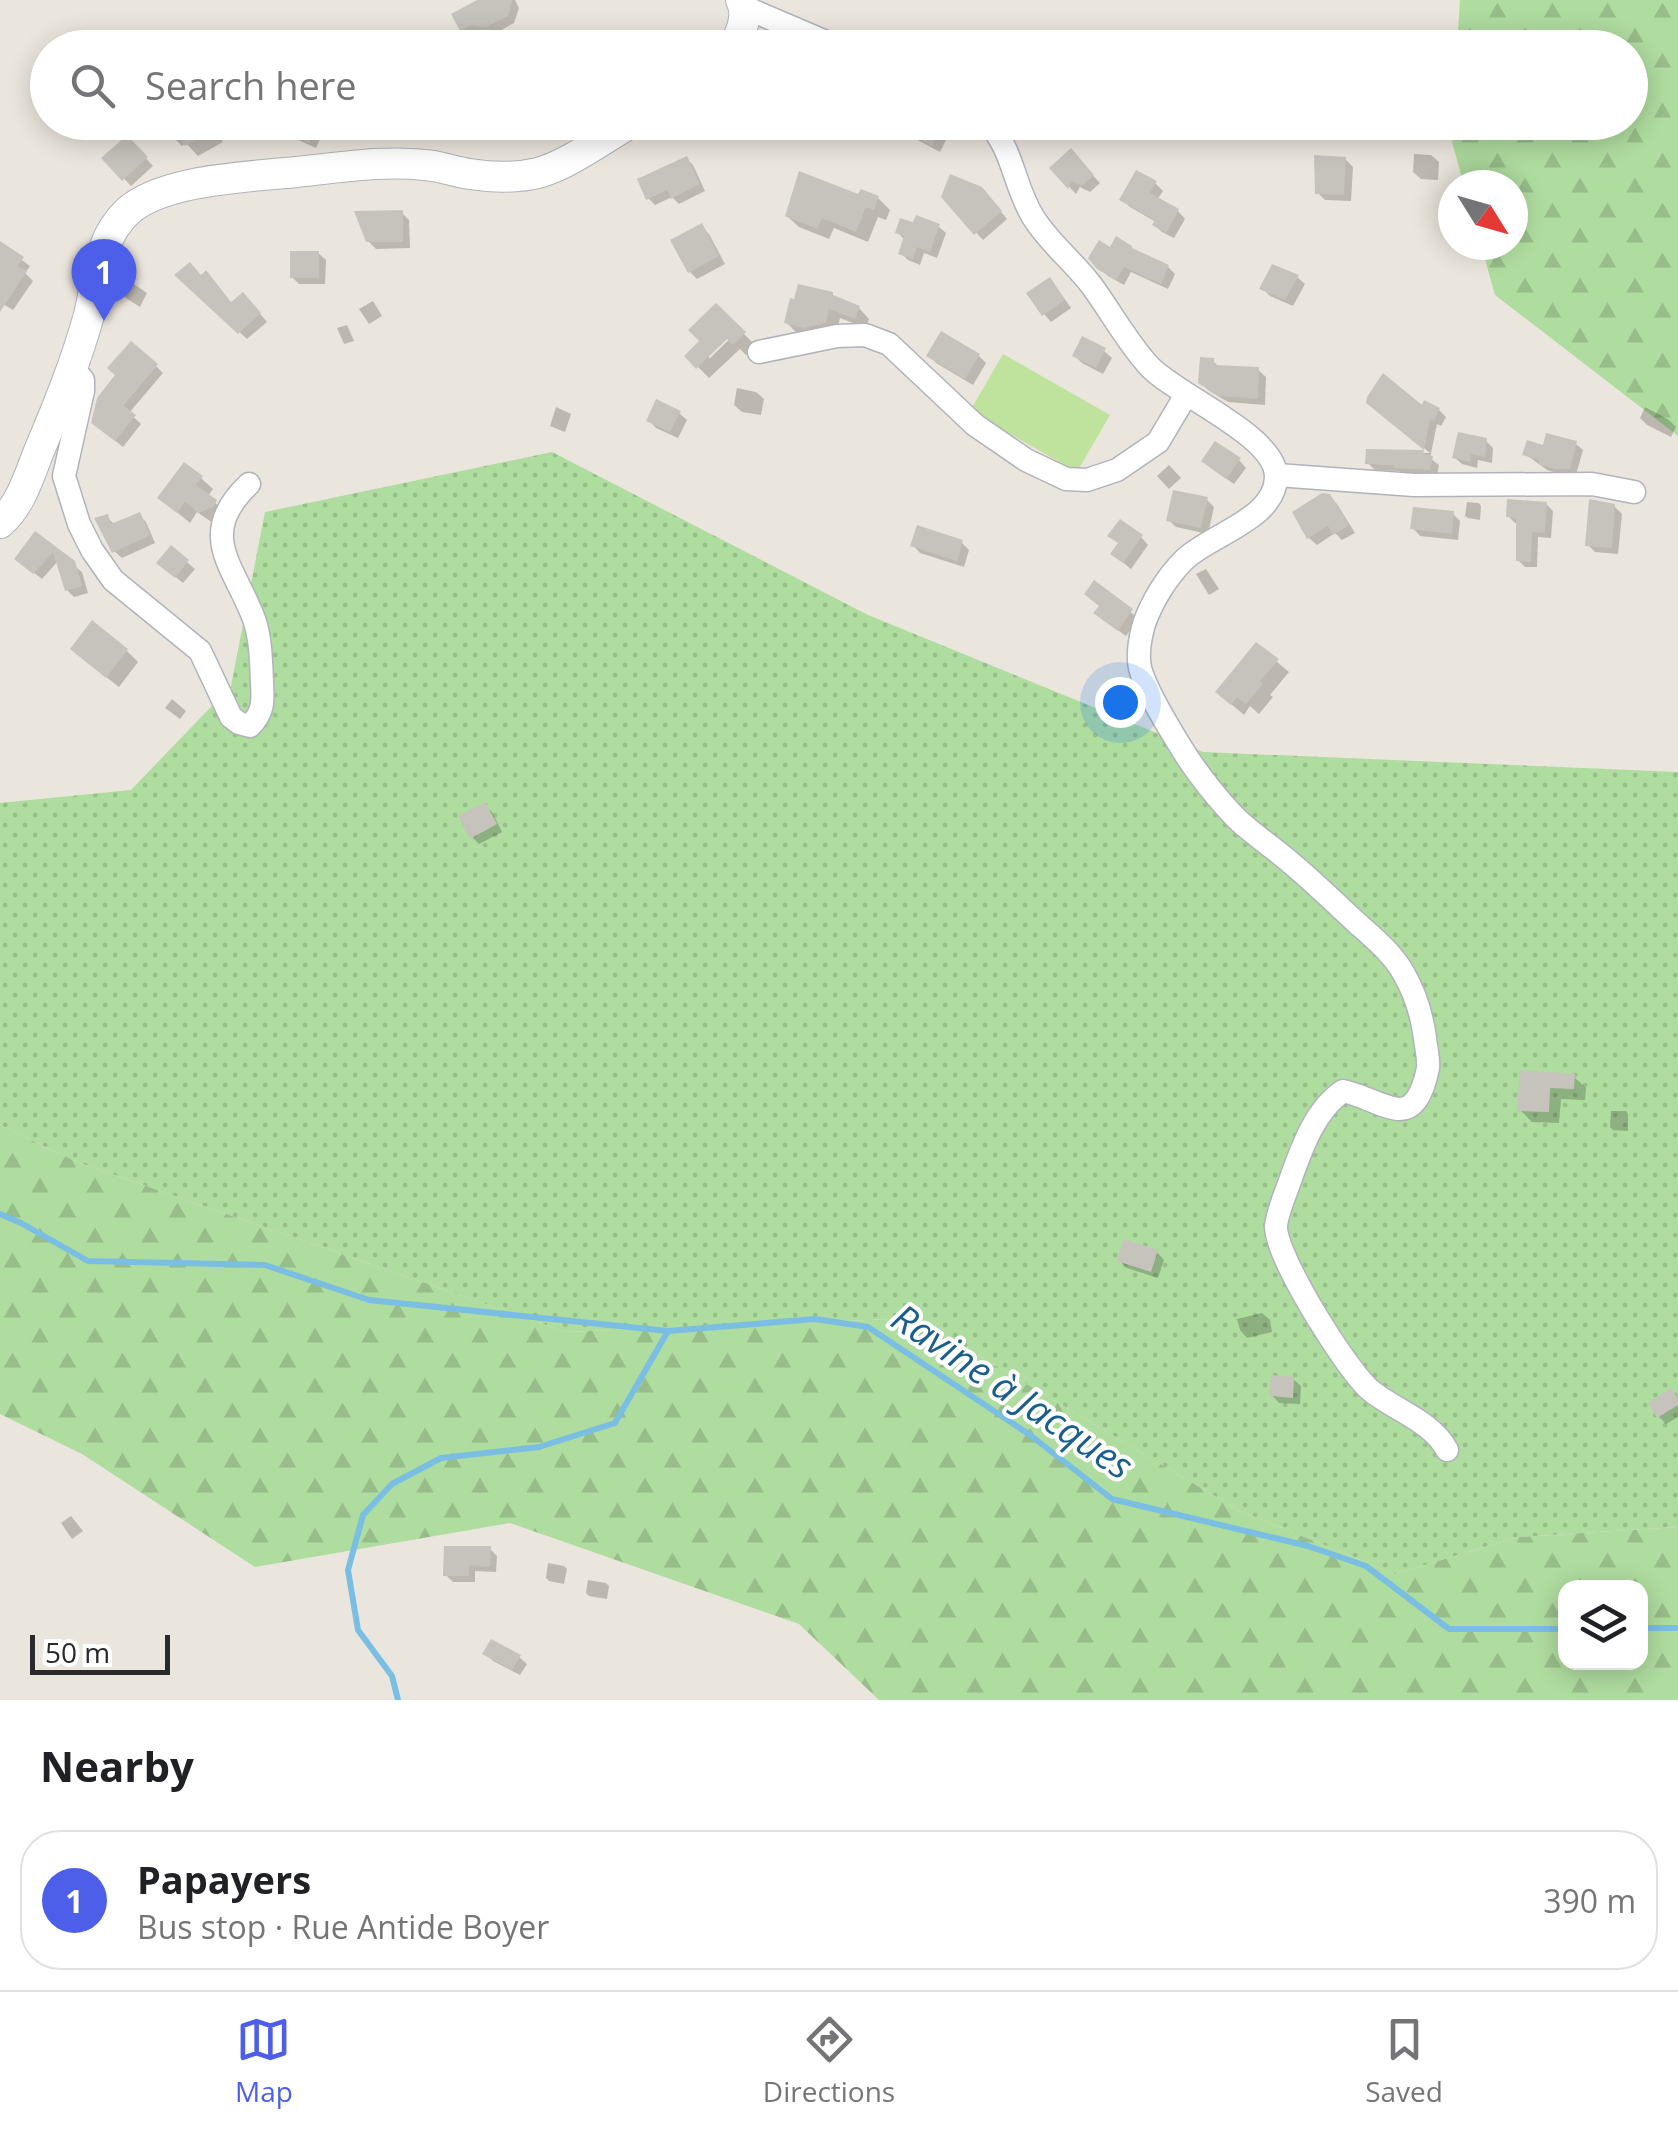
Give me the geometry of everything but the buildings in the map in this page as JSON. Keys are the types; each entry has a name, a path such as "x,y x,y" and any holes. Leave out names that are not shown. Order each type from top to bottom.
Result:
{"main road":[{"path":"742,30 743,4"},
{"path":"0,523 21,494 74,368 102,250 130,208 161,193 204,182 367,164 425,165 471,174 510,176 538,172 601,140"}],"street":[{"path":"743,4 800,30"},
{"path":"1001,140 1034,220 1084,276 1143,359 1186,394 1254,438 1277,475 1272,496 1256,513 1185,559 1166,583 1150,608 1139,640 1140,668 1163,718 1189,760 1237,819 1294,865 1376,941 1403,972 1412,990 1422,1020 1428,1066 1420,1093 1411,1106 1399,1109 1356,1093 1342,1092 1329,1100 1304,1144 1276,1226 1285,1261 1348,1366 1369,1389 1434,1433 1447,1450"},
{"path":"760,352 864,334 889,344 975,425 1026,460 1066,479 1087,480 1117,470 1158,442 1186,394"},
{"path":"74,368 83,380 84,391 64,476 79,524 113,580 200,651 231,717 250,726 263,705 260,645 255,621 224,558 222,538 225,516 235,497 249,484"},
{"path":"1277,475 1414,485 1592,484 1634,492"}],"green space":[{"path":"1460,0 1678,0 1678,436 1495,295 1485,260 1528,260 1528,170 1460,170 1452,142 1648,140 1648,30 1458,30"},
{"path":"1003,354 1110,415 1077,472 970,411"},
{"path":"552,452 868,615 1203,752 1678,772 1678,1527 1518,1537 1395,1574 1238,1510 916,1318 566,1332 77,1162 0,1125 0,803 131,790 231,686 265,512"},
{"path":"0,1125 77,1162 566,1332 916,1318 1238,1510 1395,1574 1518,1537 1678,1527 1678,1700 879,1700 799,1624 510,1523 255,1567 82,1454 0,1414"}],"waterway":[{"name":"Ravine à Jacques","path":"0,1214 88,1261 265,1265 369,1300 668,1331 815,1319 868,1327 1030,1435 1112,1499 1308,1546 1366,1566 1449,1629 1558,1629"},
{"path":"398,1700 392,1676 358,1630 348,1570 363,1515 392,1484 441,1458 539,1447 615,1423 668,1331"},
{"name":"Ravine à Jacques","path":"1648,1628 1678,1628"}],"place":[{"name":"Papayers","path":"104,321"}]}
